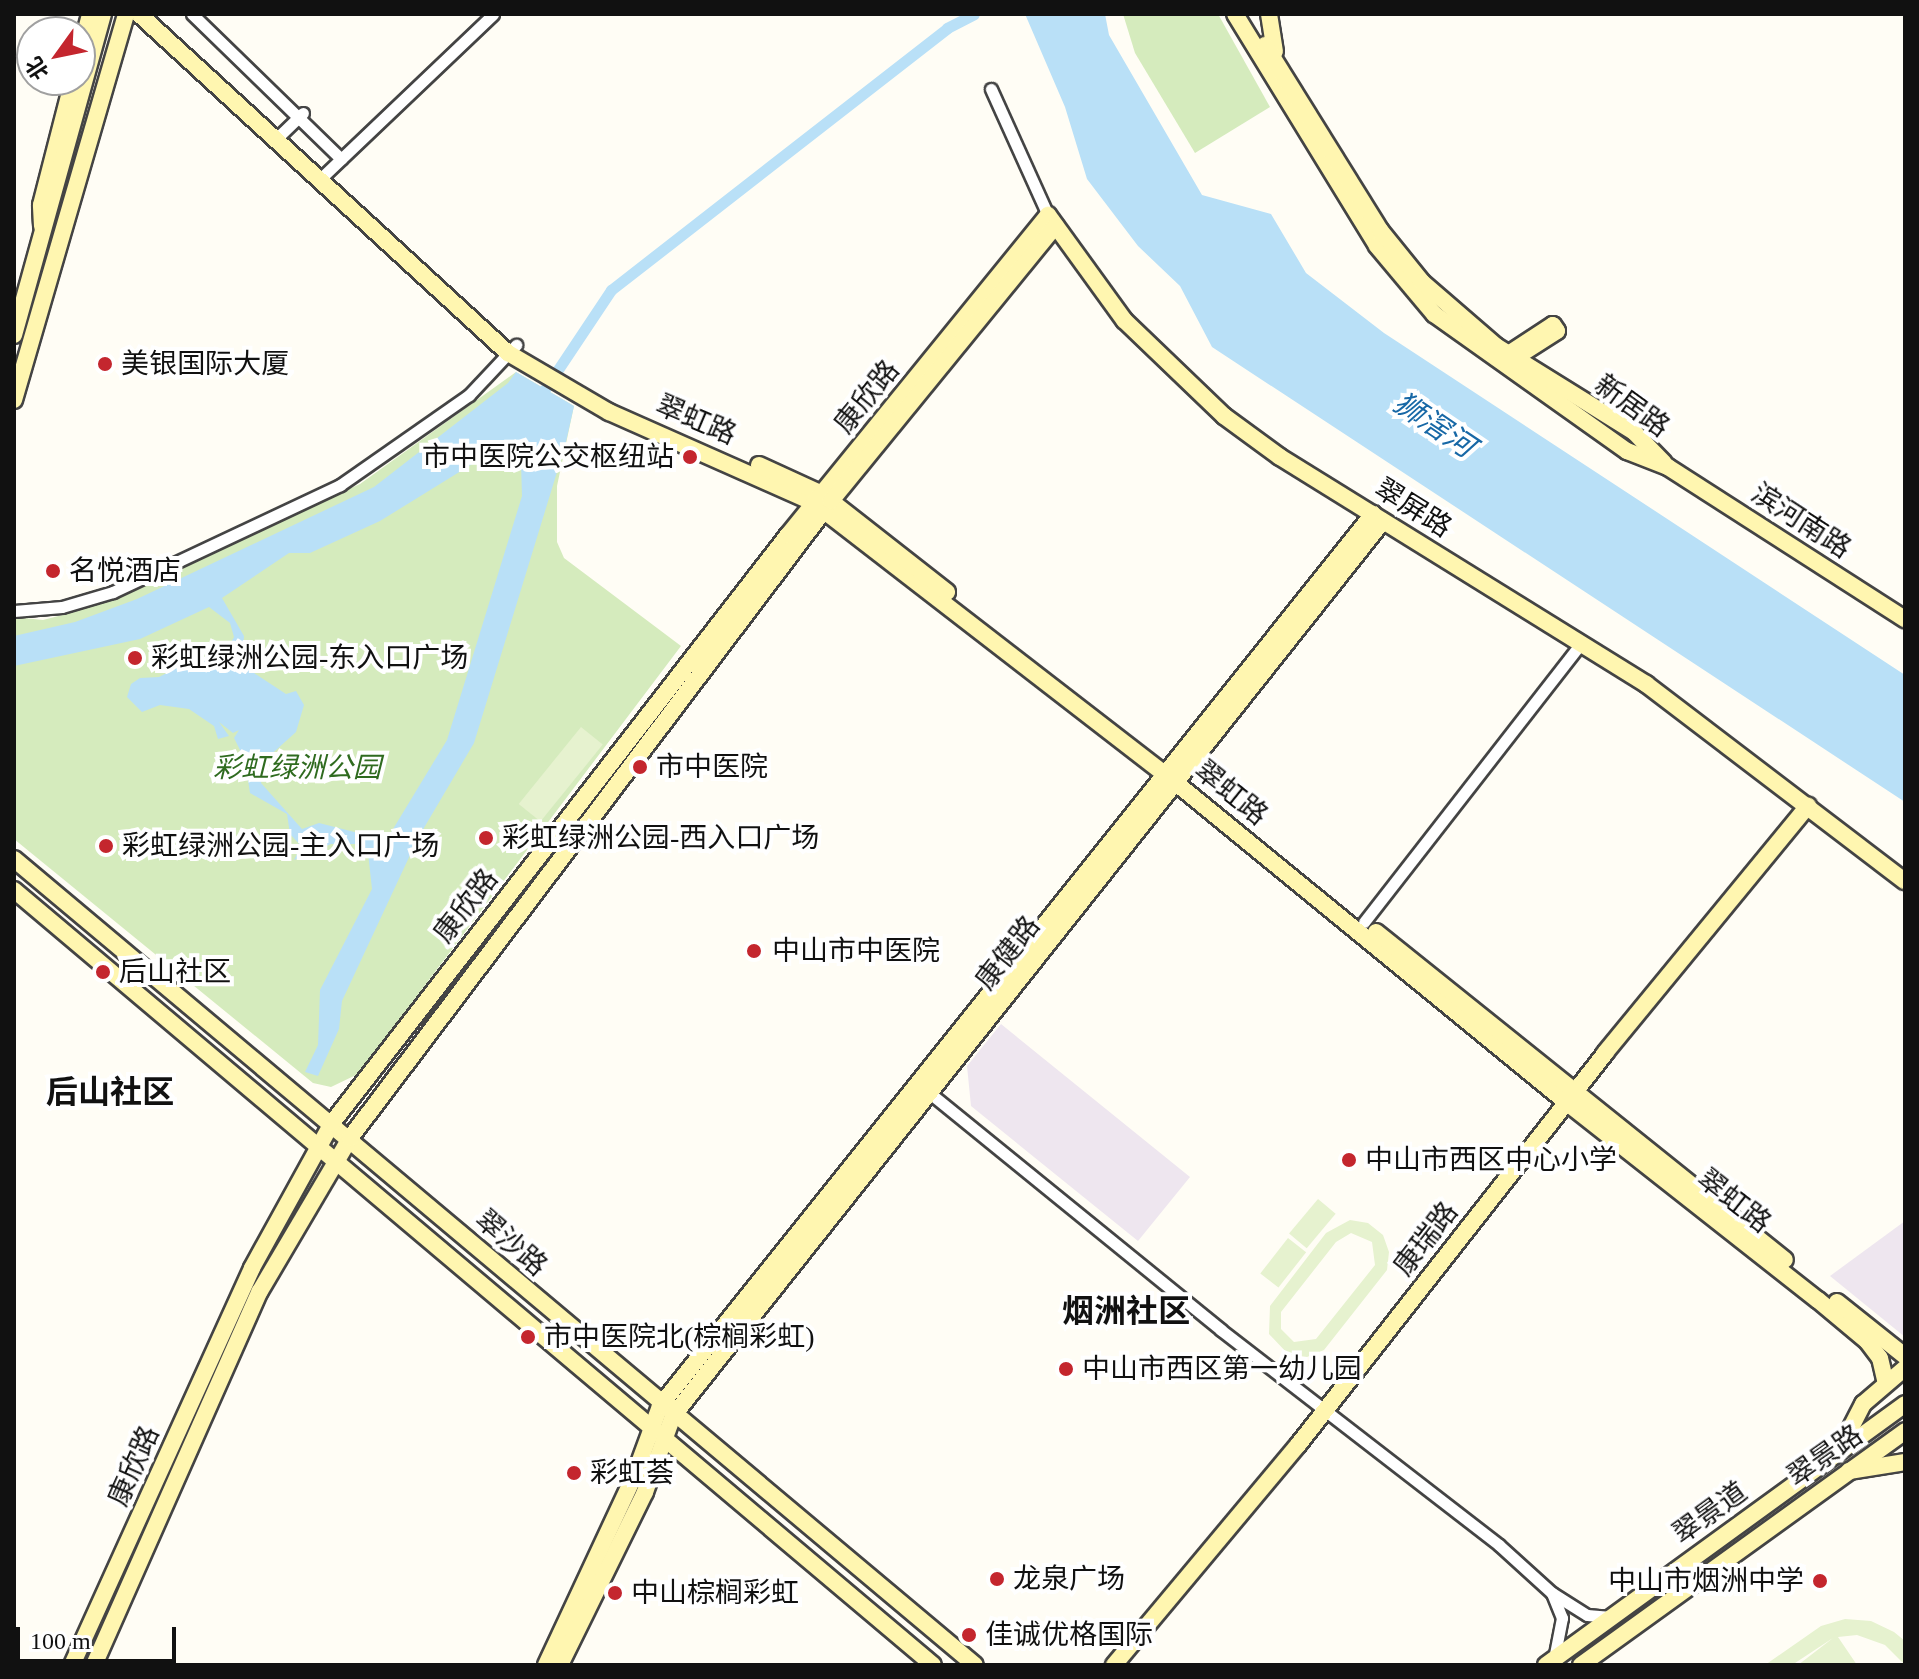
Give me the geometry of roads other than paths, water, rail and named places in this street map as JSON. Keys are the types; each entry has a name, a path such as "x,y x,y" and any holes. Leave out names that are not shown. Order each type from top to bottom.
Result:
{"street":[{"path":"14,335 72,137 103,14"},
{"path":"14,400 126,14"},
{"name":"翠虹路","path":"139,14 482,328 582,392 823,502 1364,922 1867,1341 1880,1358 1885,1380"},
{"path":"192,14 341,159"},
{"path":"320,179 493,14"},
{"name":"新居路","path":"1235,14 1377,246 1434,314 1505,360 1634,432 1668,467"},
{"name":"新居路","path":"1247,14 1380,230 1422,282 1505,360"},
{"path":"1269,14 1270,40 1286,80"},
{"name":"翠屏路","path":"991,89 1051,220 1124,320 1197,394 1280,457 1582,642 1808,806 1905,881"},
{"path":"43,241 41,205 69,96"},
{"path":"277,138 300,116"},
{"name":"康欣路","path":"72,1665 252,1268 332,1123 823,502 1051,220"},
{"path":"14,611 62,607 113,592 340,485 445,413 518,353"},
{"name":"滨河南路","path":"1668,467 1905,619"},
{"name":"康欣路","path":"94,1665 260,1291 350,1138 823,502"},
{"name":"康健路","path":"667,1411 1378,517"},
{"path":"1364,922 1582,642"},
{"name":"翠虹路","path":"1174,774 1571,1096 1905,1356"},
{"name":"康瑞路","path":"1114,1665 1324,1411 1571,1096 1808,806"},
{"name":"翠沙路","path":"14,859 350,1138 667,1411 975,1665"},
{"name":"翠沙路","path":"14,890 933,1665"},
{"path":"924,1088 1324,1411 1499,1545 1552,1593 1587,1615 1611,1617"},
{"path":"1838,1452 1863,1404 1885,1380 1905,1368"},
{"name":"翠景道","path":"1550,1662 1905,1404"},
{"path":"560,1665 652,1427 667,1411"},
{"path":"546,1665 586,1597 667,1440 667,1411"},
{"name":"翠景路","path":"1581,1665 1905,1431"},
{"path":"1849,1471 1905,1462"},
{"path":"1550,1662 1562,1618 1552,1593"}],"water":[{"name":"狮滘河","path":"1025,14 1105,14 1109,35 1202,195 1271,214 1306,273 1384,333 1905,675 1905,802 1212,347 1180,286 1138,246 1087,179 1065,107"},
{"path":"516,372 574,406 565,446 474,743 418,838 342,1001 339,1029 318,1076 305,1072 318,1045 320,990 372,889 368,853 358,844 331,844 294,860 301,846 290,834 287,814 250,793 245,760 234,738 239,730 233,733 219,722 229,736 218,739 214,726 189,709 160,705 142,712 127,697 131,684 140,678 159,677 196,658 213,663 222,659 234,637 230,623 209,607 140,639 14,666 14,636 75,622 137,599 374,487 508,383","holes":["495,450 510,452 521,463 522,496 447,740 390,834 374,837 319,823 302,829 261,783 266,759 296,732 304,705 296,691 286,694 242,665 244,636 222,598 289,553 310,553 380,521"]}],"waterway":[{"path":"545,389 611,290 947,28 974,14"}],"place":[{"name":"美银国际大厦","path":"105,364"},
{"name":"市中医院公交枢纽站","path":"690,457"},
{"name":"名悦酒店","path":"53,571"},
{"name":"彩虹绿洲公园-东入口广场","path":"135,658"},
{"name":"市中医院","path":"640,767"},
{"name":"彩虹绿洲公园-西入口广场","path":"486,838"},
{"name":"彩虹绿洲公园-主入口广场","path":"106,846"},
{"name":"中山市中医院","path":"754,951"},
{"name":"后山社区","path":"103,972"},
{"name":"中山市西区中心小学","path":"1349,1160"},
{"name":"市中医院北(棕榈彩虹)","path":"528,1337"},
{"name":"中山市西区第一幼儿园","path":"1066,1369"},
{"name":"彩虹荟","path":"574,1473"},
{"name":"龙泉广场","path":"997,1579"},
{"name":"中山市烟洲中学","path":"1820,1581"},
{"name":"中山棕榈彩虹","path":"615,1593"},
{"name":"佳诚优格国际","path":"969,1635"}],"district":[{"name":"后山社区","path":"110,1092"},
{"name":"烟洲社区","path":"1126,1311"}],"park label":[{"name":"彩虹绿洲公园","path":"297,768"}]}
